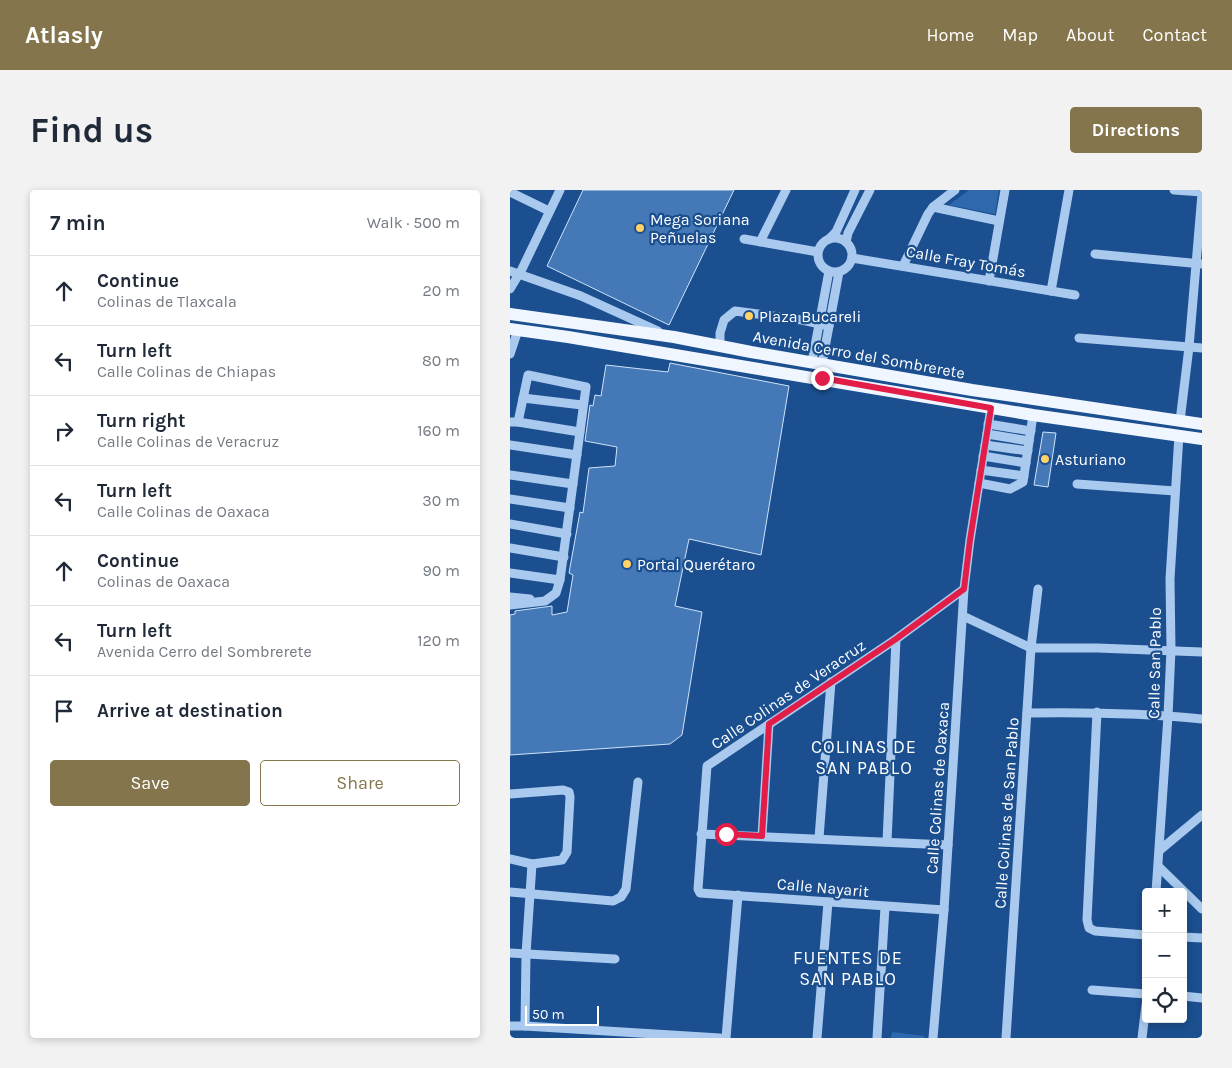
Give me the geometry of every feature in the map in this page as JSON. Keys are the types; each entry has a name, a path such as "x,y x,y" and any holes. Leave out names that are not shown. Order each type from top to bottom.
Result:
{"main road":[{"name":"Avenida Cerro del Sombrerete","path":"510,314 667,335 972,390 1202,424"},
{"name":"Avenida Cerro del Sombrerete","path":"514,330 568,336 1033,415 1202,439"}],"street":[{"path":"510,287 514,273 560,190"},
{"path":"760,242 786,190"},
{"path":"830,239 836,232 856,190"},
{"path":"846,242 848,233 870,190"},
{"path":"903,266 928,214 933,207 955,190"},
{"path":"989,281 1005,190"},
{"path":"1051,291 1069,190"},
{"path":"1174,190 1202,193 1198,263 1180,421"},
{"path":"510,192 549,211"},
{"path":"933,207 999,221"},
{"path":"817,363 829,326 839,272 848,265 852,258 850,246 846,242 835,238 824,242 818,252 820,263 829,271 839,272"},
{"path":"744,239 818,252"},
{"path":"1095,254 1198,263"},
{"name":"Calle Fray Tomás","path":"852,258 1074,295"},
{"path":"817,363 819,324 829,271"},
{"path":"514,273 581,296 667,335"},
{"path":"720,346 720,333 724,320 735,311 802,320 829,326"},
{"path":"510,354 514,330"},
{"path":"1079,338 1202,348"},
{"path":"510,605 545,601 556,593 564,556 580,432 582,405 586,387 528,375 523,398 514,422 580,432"},
{"path":"523,398 582,405"},
{"name":"Calle Colinas de Oaxaca","path":"933,1038 944,910 964,589 991,408"},
{"path":"979,483 1010,489 1024,482 1033,415"},
{"path":"988,424 1031,430"},
{"path":"986,434 1030,441"},
{"name":"Calle San Pablo","path":"1156,888 1168,716 1171,650 1170,579 1179,436"},
{"path":"510,444 577,455"},
{"path":"985,444 1028,451"},
{"path":"983,456 1026,463"},
{"path":"981,470 1024,476"},
{"path":"510,475 573,484"},
{"path":"1077,484 1175,491"},
{"path":"510,499 570,508"},
{"path":"510,524 567,534"},
{"path":"510,548 564,556"},
{"path":"510,573 560,580"},
{"name":"Calle Colinas de Veracruz","path":"700,893 698,889 701,834 707,766 896,639 964,589"},
{"name":"Calle Colinas de San Pablo","path":"1006,1038 1031,648 1038,589"},
{"path":"510,597 545,601"},
{"path":"962,616 1031,648 1202,652"},
{"path":"887,842 896,639"},
{"path":"819,838 831,682"},
{"path":"1097,712 1087,920 1089,928 1095,931 1142,935"},
{"path":"1027,713 1097,712 1202,719"},
{"path":"762,836 769,724"},
{"path":"510,892 612,901 621,898 626,890 638,782"},
{"path":"510,794 563,790 570,792 567,852 562,860 532,864 510,859"},
{"path":"1160,850 1202,815"},
{"path":"701,834 948,845"},
{"path":"525,1026 526,954 532,864"},
{"path":"1159,867 1201,906"},
{"name":"Calle Nayarit","path":"700,893 944,910"},
{"path":"726,1038 738,895"},
{"path":"817,1038 828,902"},
{"path":"877,1038 885,907"},
{"path":"1187,937 1202,938"},
{"path":"510,953 615,959"},
{"path":"1092,990 1142,994"},
{"path":"1187,996 1202,998"},
{"path":"1142,1038 1144,1023"},
{"path":"510,1026 720,1038"}],"shaded area":[{"path":"969,190 999,190 995,214 949,205"},
{"path":"892,1032 925,1036 924,1038 891,1038"}],"building":[{"name":"Mega Soriana Peñuelas","path":"583,190 734,190 669,325 547,266"},
{"name":"Portal Querétaro","path":"670,363 789,386 761,555 689,539 675,606 702,612 682,735 670,744 510,755 510,615 515,614 515,611 552,606 552,615 567,612 573,575 569,573 580,512 583,513 589,468 615,466 617,447 585,441 590,405 593,406 595,395 601,396 606,365 668,372"},
{"name":"Asturiano","path":"1043,432 1056,433 1048,487 1034,485"}],"place":[{"name":"Mega Soriana Peñuelas","path":"640,228"},
{"name":"Plaza Bucareli","path":"749,316"},
{"name":"Asturiano","path":"1045,459"},
{"name":"Portal Querétaro","path":"627,564"}],"district":[{"name":"COLINAS DE SAN PABLO","path":"864,757"},
{"name":"FUENTES DE SAN PABLO","path":"848,968"}],"route":[{"path":"726,834 762,836 769,724 896,639 964,589 991,408 822,378"}]}
